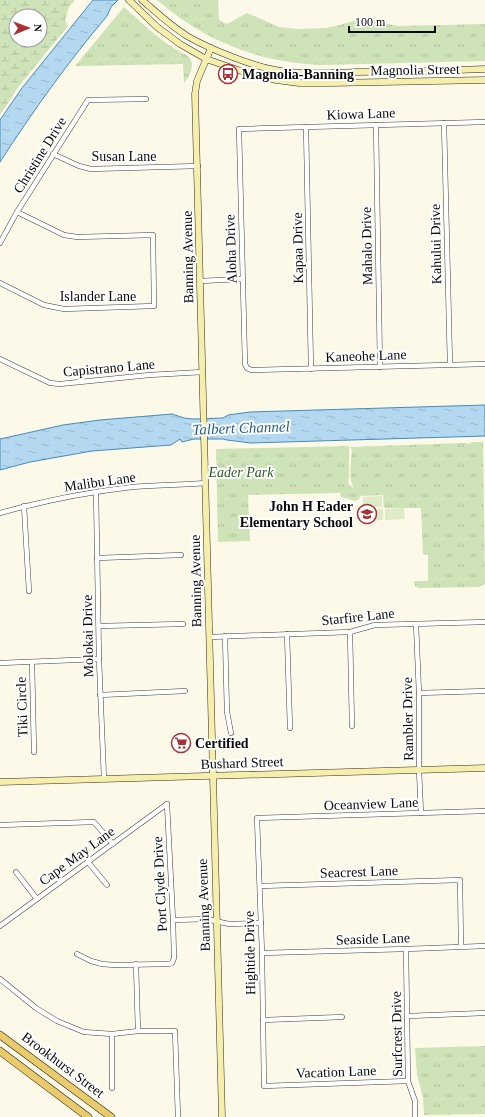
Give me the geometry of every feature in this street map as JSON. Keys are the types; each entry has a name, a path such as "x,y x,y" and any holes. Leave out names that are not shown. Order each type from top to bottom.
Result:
{"main road":[{"name":"Brookhurst Street","path":"0,1035 111,1117"},
{"name":"Brookhurst Street","path":"0,1051 88,1117"}],"street":[{"name":"Magnolia Street","path":"142,0 186,36 211,48 250,63 275,70 299,73 485,69"},
{"name":"Magnolia Street","path":"129,1 157,27 180,44 206,59 247,73 276,80 299,83 485,80"},
{"name":"Banning Avenue","path":"211,48 197,81 195,94 222,1117"},
{"name":"Christine Drive","path":"0,243 17,212 88,100 146,99"},
{"name":"Kiowa Lane","path":"238,129 485,122"},
{"name":"Kahului Drive","path":"444,123 450,364"},
{"name":"Mahalo Drive","path":"376,125 380,367"},
{"name":"Kapaa Drive","path":"306,127 311,369"},
{"name":"Aloha Drive","path":"238,129 245,364 248,368"},
{"name":"Susan Lane","path":"53,154 79,166 91,169 198,166"},
{"name":"Islander Lane","path":"0,283 44,305 64,309 154,306 153,235 77,237 64,235 17,212"},
{"path":"200,281 242,279"},
{"name":"Capistrano Lane","path":"0,359 50,383 60,384 149,375 203,372"},
{"name":"Kaneohe Lane","path":"248,368 251,370 311,369 485,364"},
{"name":"Malibu Lane","path":"0,513 24,506 96,492 133,487 206,484"},
{"name":"Molokai Drive","path":"96,492 100,695 104,779"},
{"path":"24,506 29,591"},
{"path":"97,558 181,555"},
{"name":"Starfire Lane","path":"210,637 350,632 375,625 485,622"},
{"path":"99,626 183,624"},
{"name":"Rambler Drive","path":"416,624 421,813"},
{"path":"350,632 352,726"},
{"path":"287,634 290,728"},
{"path":"225,636 227,712 231,733"},
{"path":"0,663 99,659"},
{"name":"Tiki Circle","path":"32,662 34,752"},
{"path":"100,695 185,691"},
{"path":"419,693 485,692"},
{"name":"Bushard Street","path":"0,782 485,768"},
{"name":"Cape May Lane","path":"0,926 167,804"},
{"name":"Port Clyde Drive","path":"136,964 169,964 172,963 174,958 167,804"},
{"name":"Oceanview Lane","path":"257,818 485,811"},
{"name":"Hightide Drive","path":"257,818 262,953 264,1086"},
{"path":"0,825 94,822 113,844"},
{"path":"88,862 107,885"},
{"path":"16,872 37,899"},
{"name":"Seacrest Lane","path":"260,886 460,880 461,946"},
{"path":"173,920 206,919 229,924 261,923"},
{"name":"Seaside Lane","path":"262,953 406,950 461,946 485,946"},
{"name":"Surfcrest Drive","path":"406,950 408,1081 415,1101 415,1117"},
{"path":"77,954 91,961 102,964 136,964 138,1031"},
{"path":"0,980 36,1008 57,1021 84,1032 112,1034 138,1031 175,1031 178,1117"},
{"path":"408,1016 485,1013"},
{"path":"263,1020 342,1017"},
{"path":"112,1034 112,1088"},
{"name":"Vacation Lane","path":"264,1086 408,1081"}],"green space":[{"path":"0,0 75,0 69,7 65,20 68,26 19,86 0,115"},
{"path":"157,0 218,0 219,20 227,24 247,13 279,27 298,29 326,28 362,18 397,26 485,24 485,61 322,65 276,59 254,54 214,38 175,15"},
{"path":"124,7 148,29 190,58 192,63 191,69 188,78 184,83 183,64 75,66"},
{"name":"Eader Park","path":"471,442 483,442 485,584 479,587 419,588 415,586 414,581 428,581 428,555 423,554 421,508 384,508 383,495 360,496 356,501 341,497 341,492 248,495 250,541 218,542 216,449 349,446 348,484 354,488 350,475 352,450 350,447 471,444"},
{"path":"382,496 382,507 363,508 363,497"},
{"path":"404,508 405,519 385,520 385,509"},
{"path":"383,509 383,520 364,521 363,510"},
{"path":"485,1046 485,1114 424,1115 423,1097 417,1075 415,1048"}],"water":[{"path":"93,0 118,0 111,7 107,16 51,87 0,162 0,120 22,88"},
{"name":"Talbert Channel","path":"485,405 485,436 251,443 223,439 194,439 182,442 180,439 171,445 92,451 30,462 0,470 0,439 63,425 100,420 172,414 193,419 223,418 228,415 250,412"}],"place":[{"name":"Magnolia-Banning","path":"228,74"},
{"name":"John H Eader Elementary School","path":"367,514"},
{"name":"Certified","path":"181,743"}]}
